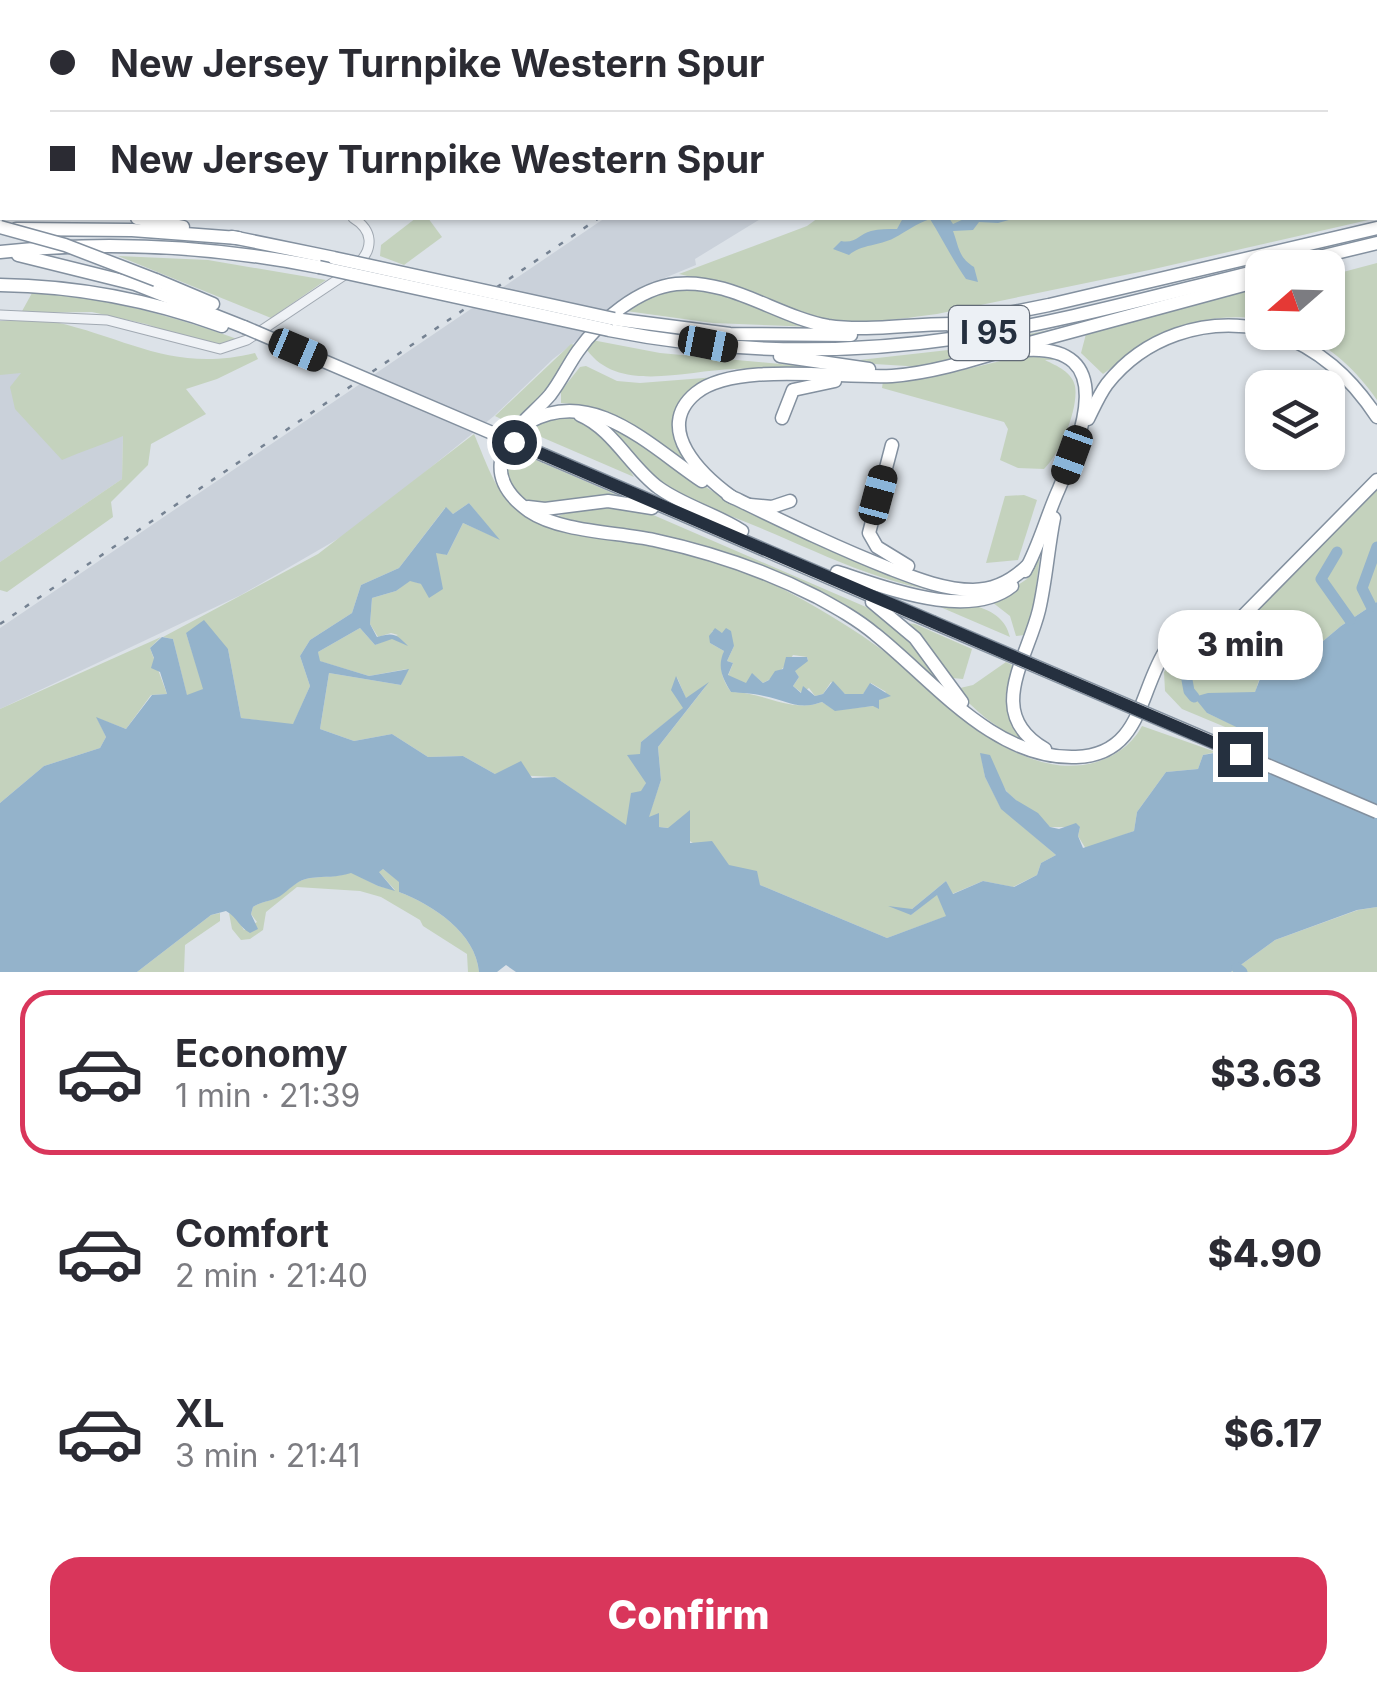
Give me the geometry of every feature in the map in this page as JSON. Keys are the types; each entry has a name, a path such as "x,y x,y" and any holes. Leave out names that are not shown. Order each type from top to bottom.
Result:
{"highway":[{"name":"I 95","path":"147,220 334,258 612,324 784,336 875,334 956,324 1377,228"},
{"name":"I 95","path":"0,228 66,245 156,280 298,355 325,361 742,531 1377,812"},
{"path":"0,228 238,238"},
{"path":"1345,252 1377,245"},
{"path":"1345,256 1377,245"},
{"name":"I 95","path":"0,252 89,246 235,253 708,344 828,350 934,342 1025,326 1245,274"},
{"name":"I 95","path":"0,252 113,277 244,326 549,453 808,569 1377,803"},
{"path":"0,285 52,287 129,298 244,326"},
{"path":"956,324 832,326 713,287 667,285 631,302 590,337 552,392 517,430 504,450 501,471 509,492 552,521 712,555 807,592 869,629 987,726 1027,748 1062,756 1090,755 1116,742 1137,718 1171,643 1203,621"},
{"path":"782,418 788,396 795,388 928,370 1245,285"},
{"path":"837,572 910,594 975,602 1008,590 1028,565 1080,434 1105,386 1152,345 1176,333 1200,328 1245,327"},
{"path":"708,344 866,368 928,370"},
{"path":"984,357 1034,349 1069,359 1080,370 1087,392 1080,434"},
{"path":"1313,350 1353,384 1377,417"},
{"path":"790,501 768,507 738,500 700,473 684,446 682,418 695,394 726,380 775,374 872,376"},
{"path":"517,430 558,411 587,412 618,424 707,484 738,500 860,557 955,588 976,590 996,586 1028,565"},
{"path":"558,411 592,421 656,486 742,531"},
{"path":"892,445 870,533 880,549 908,566"},
{"path":"1062,756 1038,745 1025,733 1015,714 1012,696 1040,608 1054,516 1065,476"},
{"path":"1150,690 1175,650 1189,640 1238,621 1377,480"},
{"path":"522,504 540,509 622,502 710,526"},
{"path":"863,544 955,588"},
{"path":"808,569 875,604 901,624 964,704 987,726"}],"street":[{"path":"0,315 107,320 208,348 230,348 362,260 369,249 369,234 355,220"}],"shaded area":[{"path":"602,220 759,220 695,259 696,265 650,284 553,359 494,416 355,529 241,595 0,709 0,628"},
{"path":"0,321 123,435 122,479 0,562"}],"green space":[{"path":"413,220 429,220 442,237 404,265 380,256 381,245"},
{"path":"815,220 1368,220 937,314 878,321 820,318 679,274"},
{"path":"118,256 208,260 326,280 271,318"},
{"path":"1377,263 1377,400 1361,379 1328,350 1345,350 1345,271"},
{"path":"681,287 709,290 815,327 713,323 626,311 638,301"},
{"path":"1245,290 1245,318 1216,318 1177,328 1103,374 1081,353 1086,334"},
{"path":"32,293 136,308 237,339 224,346 202,343 146,324 92,312 21,313"},
{"path":"1117,316 923,367 842,362 957,349"},
{"path":"0,321 55,322 176,356 200,359 255,353 258,359 186,389 206,414 151,444 148,465 111,502 113,517 7,592 0,590 0,562 122,479 123,436 62,460 15,409 10,387 21,373 0,375"},
{"path":"592,340 660,353 802,366 796,371 742,369 635,376 601,363 587,350"},
{"path":"571,344 575,345 548,389 513,425 495,416"},
{"path":"1025,355 1058,360 1045,360 1067,373 1075,386 1067,430 1044,469 1018,468 1000,460 1008,429 1004,422 882,388 883,381 959,371"},
{"path":"586,366 617,381 640,383 729,376 705,384 677,429 683,458 610,415 561,403 561,391 580,367"},
{"path":"576,417 609,443 634,477 525,430 548,418"},
{"path":"609,423 712,491 766,520 977,595 920,588 865,572 688,498 642,466 607,426"},
{"path":"474,434 504,496 531,520 560,529 670,548 773,584 861,635 984,734 1027,757 1064,766 1103,760 1126,746 1142,726 1216,752 1203,755 1198,769 1166,772 1137,812 1134,831 1086,849 1078,836 1080,827 1050,827 1008,793 981,754 985,777 1001,808 1056,855 1041,863 1037,875 1013,887 983,881 952,894 946,881 912,909 911,915 937,894 947,916 887,938 760,885 648,818 661,780 658,747 706,686 686,699 677,677 684,708 641,742 646,783 626,826 555,777 495,774 463,756 428,757 392,734 354,741 320,729 329,673 401,685 407,669 369,676 319,661 318,652 360,628 375,645 398,635 378,637 370,624 372,598 396,591 410,580 421,584 436,552 447,555 463,523 497,538 469,503 453,514 445,508 399,568 361,585 352,613 310,640 300,656 310,686 293,725 241,718 228,649 186,633 204,689 187,696 173,639 163,637 318,554","holes":["712,631 722,633 734,646 727,661 733,663 728,676 746,684 754,675 763,683 768,681 793,655 808,660 794,670 799,677 793,686 802,693 809,688 815,696 823,694 831,682 845,694 863,694 871,683 886,692 874,706 835,710 822,702 788,704 731,692 722,672 724,651 710,643"]},
{"path":"508,448 631,501 557,506 522,497 511,487 506,472"},
{"path":"1377,488 1377,602 1341,626 1277,680 1284,647 1279,615 1255,693 1208,693 1207,713 1255,735 1261,742 1182,709 1165,691 1164,672 1177,657 1239,627"},
{"path":"1024,495 1037,500 1018,560 986,563 1005,496"},
{"path":"600,508 628,508 651,514 866,607 898,628 949,694 882,637 764,570 553,518"},
{"path":"1041,547 1034,604 1025,635 1016,636 1010,616 992,602 1027,579"},
{"path":"917,597 985,609 997,616 1010,637"},
{"path":"906,623 972,649 963,679 952,678"},
{"path":"161,637 150,648 167,694 151,695 126,729 97,718 106,737 100,748 44,766 0,803 0,709"},
{"path":"1006,662 1014,666 1007,689 1007,708 1027,745 989,720 956,689 973,685"},
{"path":"383,869 400,882 399,892 451,922 470,945 479,972 468,972 467,954 423,926 420,920 381,897 360,891 297,887 266,912 263,930 250,939 241,940 232,929 229,913 244,930 257,922 251,914 253,907 306,879 351,872 395,890 378,871"},
{"path":"1377,907 1377,972 1231,972 1275,940"},
{"path":"220,913 220,921 185,945 184,972 137,972 211,915"}],"water":[{"path":"902,220 928,220 888,241 849,255 833,249 841,241 854,240 871,231 897,229"},
{"path":"931,220 950,220 953,224 962,220 1009,220 979,222 973,230 953,231 962,255 974,267 978,282 966,279"},
{"path":"469,503 500,540 463,523 447,555 436,553 443,589 429,598 421,584 410,581 396,591 372,598 370,624 377,637 394,635 408,646 392,639 375,645 360,628 318,652 320,661 369,676 409,669 401,685 329,673 320,729 354,741 392,734 428,757 463,756 495,774 521,761 532,778 555,777 626,825 631,793 641,791 646,783 627,755 640,754 641,742 683,708 671,690 676,676 686,698 709,682 658,747 661,780 649,817 659,813 659,827 668,828 690,810 690,843 712,841 729,865 757,871 760,885 887,938 946,916 937,895 911,915 888,906 912,909 946,881 953,894 983,881 1014,887 1037,875 1041,863 1056,855 1001,809 985,777 980,753 990,755 1006,791 1038,813 1050,827 1059,829 1076,823 1083,848 1134,831 1137,812 1166,772 1198,769 1203,755 1259,745 1255,736 1207,713 1194,697 1255,692 1263,671 1253,646 1280,614 1284,647 1278,679 1341,626 1377,602 1377,907 1357,910 1275,940 1231,972 516,972 506,965 497,972 479,972 470,945 451,922 399,892 399,882 383,869 379,872 395,891 351,873 306,879 253,907 251,914 258,929 250,933 226,911 211,915 137,972 0,972 0,803 44,766 100,748 106,737 96,717 126,729 152,695 167,694 160,672 151,668 154,658 150,648 162,637 173,639 187,695 203,689 186,633 204,620 228,649 241,718 293,724 310,686 300,656 310,640 352,613 361,585 399,568 446,507 453,514"},
{"path":"715,628 722,633 726,628 731,631 734,646 727,661 733,663 728,675 746,683 752,673 763,683 769,680 775,671 783,669 786,657 807,657 808,661 795,671 799,677 793,686 801,693 803,686 815,696 823,694 833,681 845,694 863,694 870,683 891,696 879,700 879,709 873,706 835,711 822,702 799,705 731,692 722,672 724,651 710,643 709,636"}],"waterway":[{"path":"1371,606 1362,588 1377,547"},
{"path":"1337,552 1321,579 1350,620"},
{"path":"1194,697 1185,669 1214,656"},
{"path":"1237,968 1242,972"}],"railway":[{"path":"0,624 596,220"}],"route":[{"path":"514,442 1240,754"}]}
